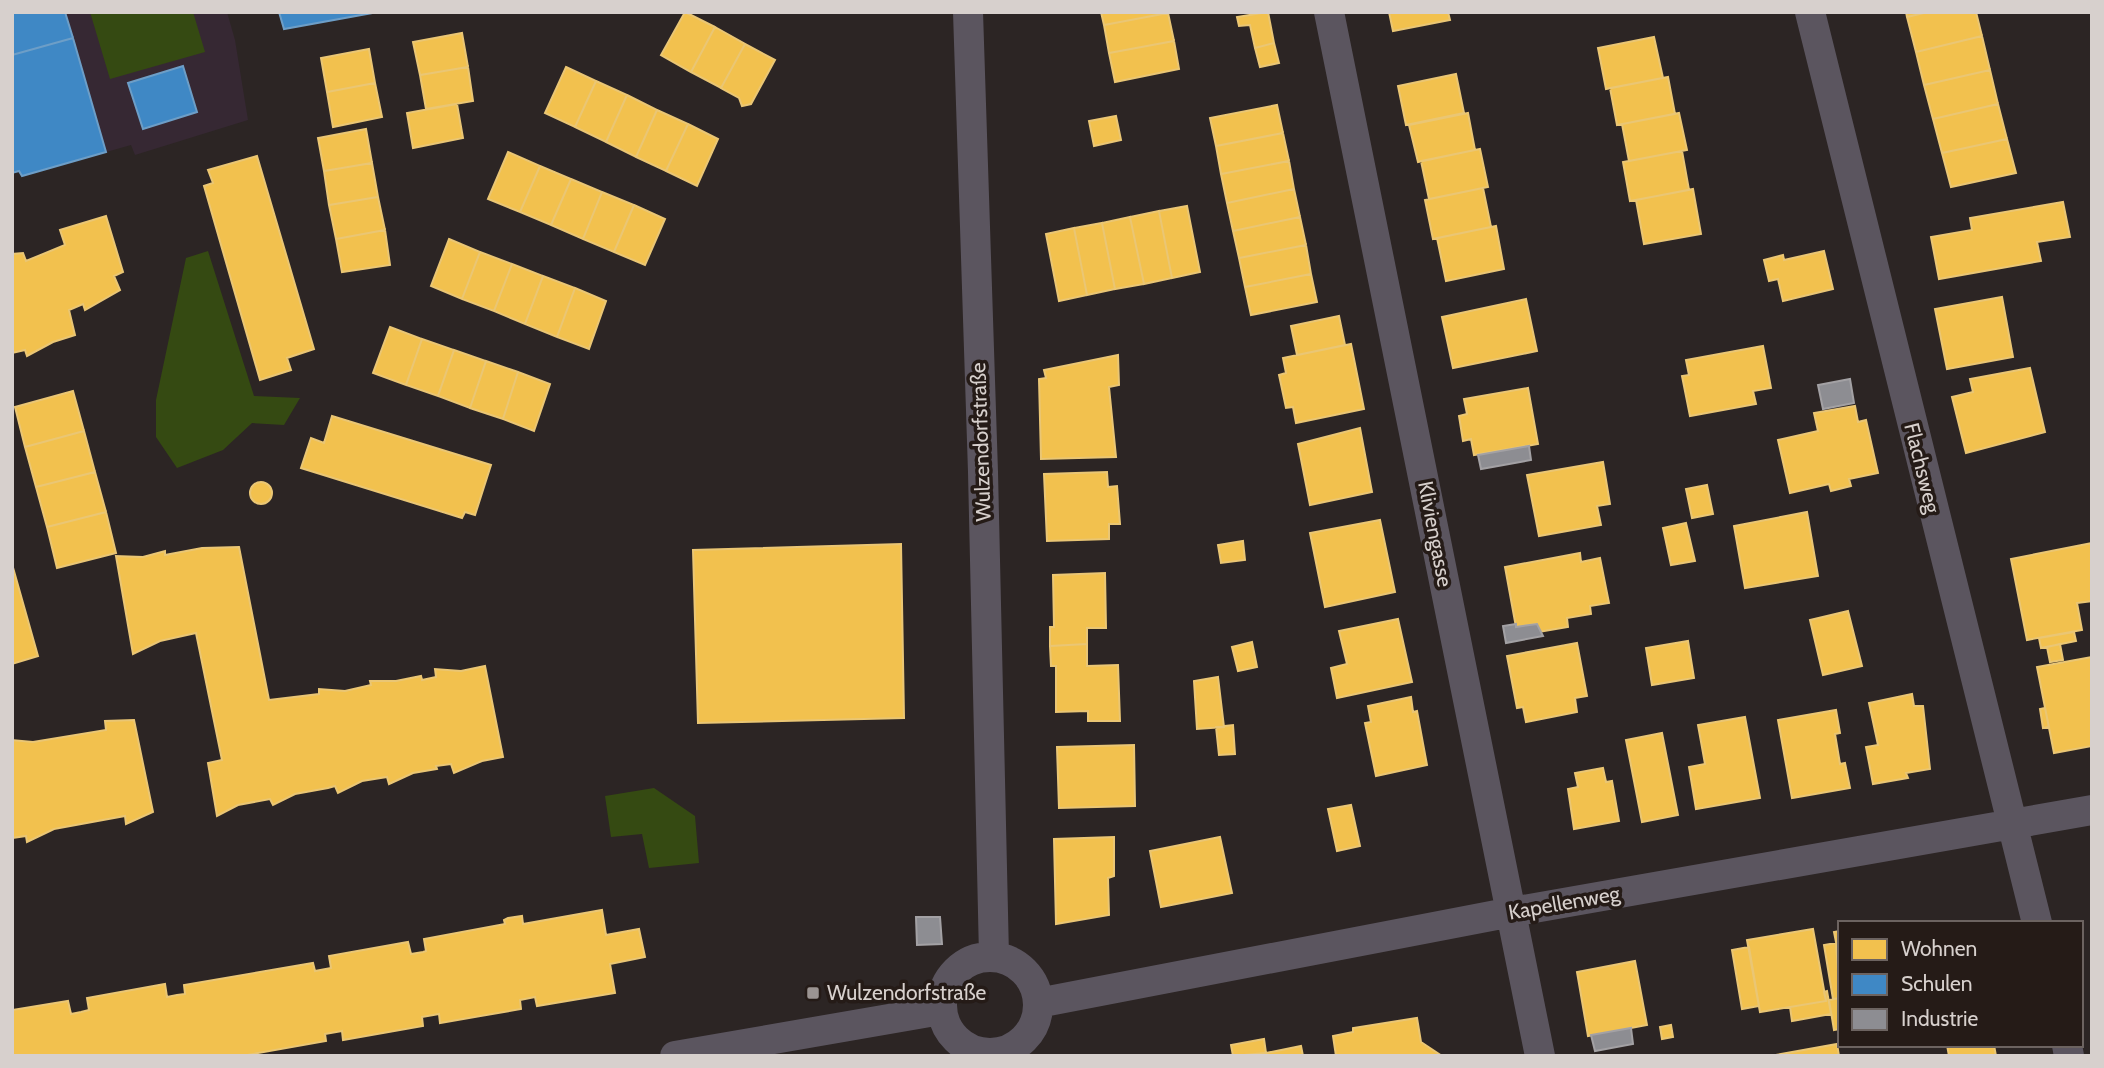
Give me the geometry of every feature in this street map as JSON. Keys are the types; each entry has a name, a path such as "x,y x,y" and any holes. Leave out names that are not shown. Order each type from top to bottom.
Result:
{"street":[{"name":"Wulzendorfstraße","path":"968,12 983,472 994,956"},
{"name":"Kliviengasse","path":"1329,12 1540,1056"},
{"name":"Flachsweg","path":"1810,12 1911,426 2037,921"},
{"name":"Kapellenweg","path":"1038,1003 1512,912 2092,810"},
{"path":"994,956 1011,961 1031,980 1038,1003 1034,1025 1018,1044 994,1055 969,1049 948,1031 941,1010 948,978 970,960 994,956"},
{"path":"675,1056 941,1010"}],"shaded area":[{"path":"12,12 227,12 235,40 248,120 135,155 131,145 22,176 19,171 12,173"}],"green space":[{"path":"90,12 193,12 205,52 110,79"},
{"path":"208,251 254,396 300,398 284,425 252,423 223,450 177,468 156,437 156,400 186,258"},
{"path":"654,788 695,816 699,863 649,868 642,834 611,837 605,796"}],"building: Wohnen":[{"path":"685,12 715,27 691,72 661,55"},
{"path":"1101,12 1168,12 1168,13 1104,25"},
{"path":"1268,12 1274,43 1255,48 1250,25 1239,26 1237,17"},
{"path":"1389,12 1448,12 1450,20 1393,31"},
{"path":"1906,12 1928,12 1907,17"},
{"path":"1928,12 1976,12 1982,36 1916,52 1907,17"},
{"path":"1168,13 1174,41 1109,53 1104,25"},
{"path":"715,27 745,44 721,88 691,72"},
{"path":"462,33 468,67 420,75 413,42"},
{"path":"1982,36 1990,70 1924,85 1916,52"},
{"path":"1654,37 1663,78 1606,89 1598,48"},
{"path":"1174,41 1179,69 1115,82 1109,53"},
{"path":"1274,43 1279,63 1260,67 1255,48"},
{"path":"745,44 775,60 751,104 742,106 739,98 721,88"},
{"path":"369,49 375,83 327,92 321,58"},
{"path":"468,67 473,101 426,109 420,75"},
{"path":"566,67 596,81 575,127 545,113"},
{"path":"1990,70 1998,104 1933,119 1924,85"},
{"path":"1456,74 1464,113 1406,125 1398,86"},
{"path":"1668,77 1675,114 1617,125 1610,88"},
{"path":"596,81 627,95 606,142 575,127"},
{"path":"375,83 382,117 333,127 327,92"},
{"path":"627,95 657,110 636,157 606,142"},
{"path":"457,104 463,138 413,148 407,113"},
{"path":"1998,104 2007,139 1942,153 1933,119"},
{"path":"1277,105 1283,133 1216,146 1210,118"},
{"path":"657,110 688,124 666,171 636,157"},
{"path":"1468,113 1475,150 1418,162 1409,125"},
{"path":"1679,113 1687,150 1629,161 1622,124"},
{"path":"1116,116 1121,140 1094,146 1089,121"},
{"path":"688,124 718,139 697,186 666,171"},
{"path":"366,129 372,163 324,171 318,138"},
{"path":"1283,133 1289,161 1221,174 1216,146"},
{"path":"2007,139 2016,173 1951,187 1942,153"},
{"path":"1480,149 1488,187 1429,199 1421,161"},
{"path":"1682,151 1689,190 1630,201 1623,162"},
{"path":"508,152 540,166 520,212 488,199"},
{"path":"257,156 314,349 287,358 291,370 260,380 204,186 213,183 208,170"},
{"path":"1289,161 1294,189 1227,203 1221,174"},
{"path":"372,163 378,197 329,205 324,171"},
{"path":"540,166 571,179 551,225 520,212"},
{"path":"571,179 602,192 583,239 551,225"},
{"path":"1483,188 1491,227 1433,239 1425,200"},
{"path":"1294,189 1300,217 1233,231 1227,203"},
{"path":"1693,189 1701,234 1644,244 1636,200"},
{"path":"602,192 634,205 614,252 583,239"},
{"path":"378,197 385,230 336,239 329,205"},
{"path":"2063,202 2070,237 2037,242 2041,261 1939,279 1931,237 1972,230 1970,218"},
{"path":"634,205 665,219 645,265 614,252"},
{"path":"1187,206 1200,272 1172,278 1159,211"},
{"path":"1159,211 1172,278 1144,284 1130,217"},
{"path":"106,216 123,272 114,276 120,290 85,310 83,304 69,310 75,335 53,342 27,356 25,350 12,353 12,254 23,253 26,261 65,245 60,230"},
{"path":"1130,217 1144,284 1115,289 1102,223"},
{"path":"1300,217 1306,245 1239,258 1233,231"},
{"path":"1102,223 1115,289 1087,295 1074,228"},
{"path":"1496,226 1504,269 1446,281 1437,238"},
{"path":"1074,228 1087,295 1059,301 1046,234"},
{"path":"385,230 390,265 342,272 336,239"},
{"path":"449,239 480,252 462,299 431,286"},
{"path":"1306,245 1311,274 1245,287 1239,258"},
{"path":"1824,251 1833,289 1783,301 1778,279 1769,281 1764,260 1783,255 1784,260"},
{"path":"480,252 512,264 494,311 462,299"},
{"path":"512,264 543,276 525,324 494,311"},
{"path":"1311,274 1317,302 1251,315 1245,287"},
{"path":"543,276 575,288 557,337 525,324"},
{"path":"575,288 606,301 589,349 557,337"},
{"path":"2002,297 2013,357 1947,369 1935,309"},
{"path":"1526,299 1537,351 1453,368 1442,317"},
{"path":"1339,316 1345,345 1297,355 1291,326"},
{"path":"390,327 422,339 406,385 373,373"},
{"path":"422,339 454,350 438,396 406,385"},
{"path":"1351,344 1364,409 1296,423 1293,407 1286,408 1279,375 1286,373 1283,358"},
{"path":"1763,346 1771,388 1753,391 1756,404 1690,416 1682,376 1689,375 1686,360"},
{"path":"454,350 486,361 470,408 438,396"},
{"path":"1118,355 1119,385 1109,387 1116,457 1041,459 1039,379 1046,378 1044,370"},
{"path":"486,361 518,372 503,419 470,408"},
{"path":"2030,368 2045,432 1966,453 1952,397 1973,392 1970,379"},
{"path":"518,372 550,384 534,431 503,419"},
{"path":"1528,388 1538,444 1474,455 1471,439 1463,441 1459,416 1467,414 1464,399"},
{"path":"73,391 84,431 25,447 15,407"},
{"path":"1855,406 1858,422 1866,420 1878,473 1849,479 1851,486 1831,491 1829,484 1790,493 1778,440 1818,431 1814,413"},
{"path":"332,416 491,465 475,515 465,512 462,518 301,468 311,438 324,443"},
{"path":"1360,428 1372,492 1310,505 1298,444"},
{"path":"84,431 95,472 36,487 25,447"},
{"path":"1603,462 1610,504 1597,506 1601,525 1539,536 1527,475"},
{"path":"95,472 106,512 47,527 36,487"},
{"path":"1107,472 1108,487 1117,486 1120,524 1109,524 1109,539 1047,541 1044,474"},
{"path":"261,482 269,485 272,493 269,501 261,504 253,501 250,493 253,485"},
{"path":"1707,485 1713,514 1692,518 1686,489"},
{"path":"106,512 116,553 57,568 47,527"},
{"path":"1807,512 1818,576 1745,588 1734,526"},
{"path":"1380,520 1395,592 1325,607 1310,533"},
{"path":"1686,523 1695,561 1671,565 1663,528"},
{"path":"1243,541 1245,560 1221,563 1218,545"},
{"path":"2092,543 2092,601 2077,603 2082,630 2027,640 2011,559"},
{"path":"901,544 904,718 698,723 693,550"},
{"path":"239,547 269,700 319,694 319,689 345,691 371,685 370,681 396,681 421,676 422,680 436,677 435,669 461,671 485,666 503,757 482,761 454,773 451,764 436,766 437,769 413,773 389,784 387,777 362,781 338,793 335,786 295,794 273,805 270,799 238,805 217,816 208,763 222,760 196,633 160,641 133,654 116,556 143,557 165,551 165,555 202,548"},
{"path":"1580,553 1581,562 1600,558 1609,603 1590,606 1591,614 1567,618 1568,627 1538,632 1537,624 1516,627 1505,567"},
{"path":"12,564 38,656 12,664"},
{"path":"1105,573 1106,628 1087,628 1087,644 1050,646 1050,627 1054,627 1053,575"},
{"path":"1848,611 1862,666 1823,675 1810,620"},
{"path":"1398,619 1412,682 1337,698 1331,668 1347,664 1339,631"},
{"path":"2074,632 2076,641 2041,648 2039,638"},
{"path":"1688,641 1694,678 1652,685 1646,648"},
{"path":"1252,642 1257,667 1238,671 1232,647"},
{"path":"1577,643 1587,696 1575,698 1577,712 1526,722 1523,707 1517,708 1507,656"},
{"path":"1087,644 1087,666 1118,665 1120,721 1088,721 1088,711 1056,712 1056,666 1051,666 1050,646"},
{"path":"2060,644 2063,660 2050,662 2047,647"},
{"path":"2092,657 2092,746 2054,753 2037,667"},
{"path":"1218,677 1224,727 1197,729 1194,681"},
{"path":"1912,694 1914,706 1923,706 1930,769 1906,773 1908,778 1873,784 1866,747 1878,745 1869,703"},
{"path":"1411,697 1413,712 1417,711 1427,765 1376,776 1365,723 1371,722 1368,706"},
{"path":"2045,708 2049,727 2043,728 2040,709"},
{"path":"1836,710 1840,733 1835,734 1840,764 1845,763 1850,788 1792,798 1778,720"},
{"path":"1745,717 1760,798 1696,809 1689,767 1705,764 1698,725"},
{"path":"134,720 153,812 126,824 125,816 54,829 27,842 26,836 12,838 12,740 33,742 106,730 105,721"},
{"path":"1233,725 1235,754 1219,755 1216,727"},
{"path":"1662,733 1678,815 1642,822 1626,740"},
{"path":"1134,745 1135,806 1059,808 1057,747"},
{"path":"1603,768 1606,782 1612,781 1619,821 1574,829 1568,789 1578,787 1575,773"},
{"path":"1351,805 1360,846 1337,851 1328,809"},
{"path":"1114,837 1114,876 1108,878 1109,915 1056,924 1054,839"},
{"path":"1220,837 1232,893 1161,907 1150,851"},
{"path":"602,910 606,935 639,929 645,957 610,964 615,993 537,1006 535,997 520,1000 521,1009 440,1023 439,1014 422,1017 423,1026 343,1040 342,1031 325,1034 326,1041 242,1056 12,1056 12,1010 68,1001 71,1014 89,1010 87,998 165,984 167,997 185,994 184,985 313,963 315,971 331,968 329,956 408,942 411,954 423,952 426,951 424,939 505,924 504,920 508,918 522,916 523,924"},
{"path":"1813,929 1826,1001 1760,1012 1747,940"},
{"path":"1838,931 1838,952 1834,932"},
{"path":"1836,943 1838,998 1833,999 1824,945"},
{"path":"1749,947 1759,1006 1742,1009 1732,950"},
{"path":"1635,961 1647,1025 1588,1036 1577,972"},
{"path":"1827,991 1831,1014 1792,1021 1790,1007 1826,1001 1824,992"},
{"path":"1838,998 1838,1029 1834,1030 1829,1000"},
{"path":"1417,1018 1421,1042 1442,1056 1336,1056 1333,1036 1353,1032 1353,1028"},
{"path":"1671,1025 1673,1037 1662,1039 1660,1027"},
{"path":"1264,1039 1266,1053 1233,1056 1231,1045"},
{"path":"1837,1044 1839,1056 1770,1056"},
{"path":"1301,1046 1303,1056 1247,1056 1266,1053"},
{"path":"1947,1047 1994,1047 1996,1056 1949,1056"}],"building: Schulen":[{"path":"12,12 65,12 73,38 12,55"},
{"path":"279,12 378,12 284,29"},
{"path":"73,38 106,152 22,176 19,171 12,173 12,55"},
{"path":"183,66 197,112 143,129 128,83"}],"building: Industrie":[{"path":"1850,379 1854,403 1823,409 1818,385"},
{"path":"1529,446 1531,460 1481,469 1478,455"},
{"path":"1516,624 1516,627 1537,624 1543,636 1506,643 1503,626"},
{"path":"916,917 940,917 942,944 917,945"},
{"path":"1631,1028 1633,1044 1595,1051 1591,1035"}],"place":[{"name":"Wulzendorfstraße","path":"813,993"}]}
